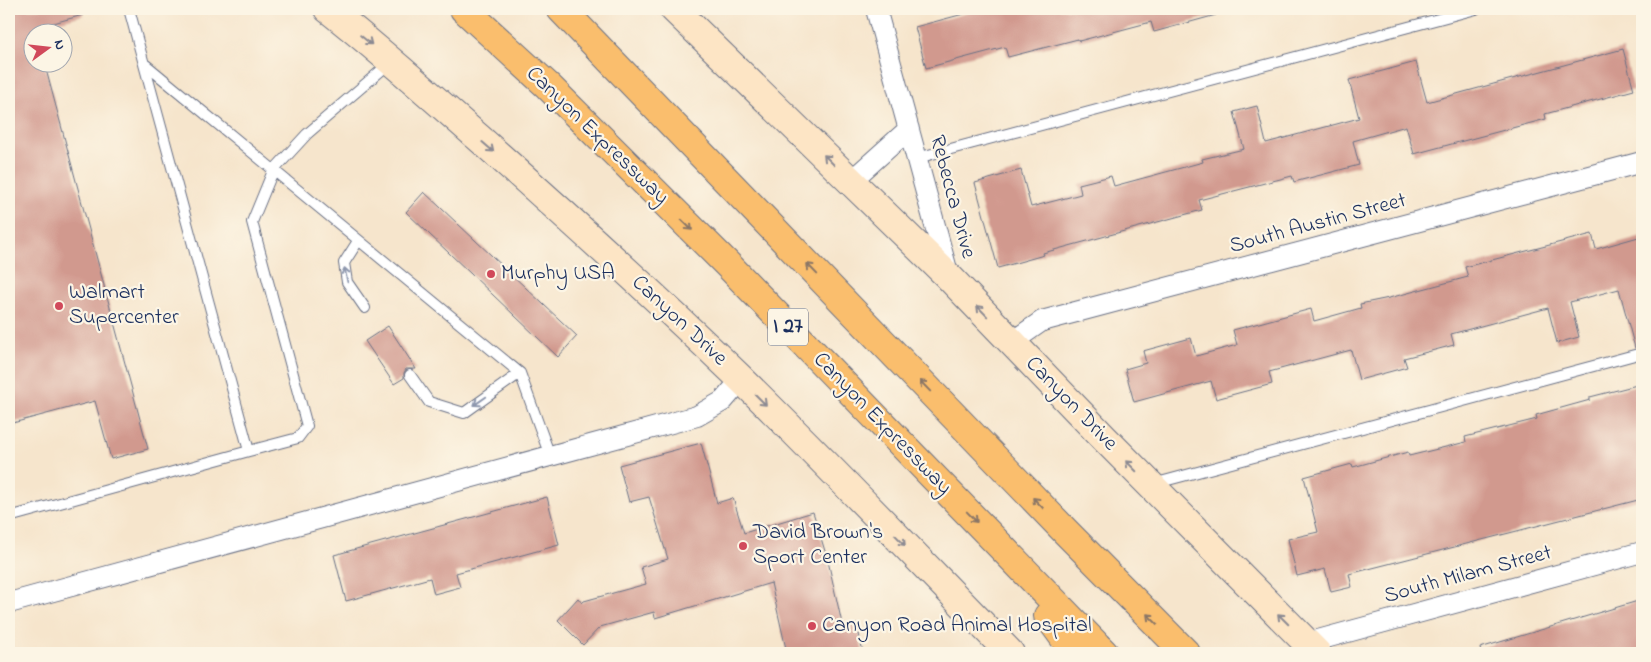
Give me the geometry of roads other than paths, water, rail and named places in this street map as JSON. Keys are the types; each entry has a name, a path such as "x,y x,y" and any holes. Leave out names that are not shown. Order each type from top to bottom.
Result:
{"highway":[{"path":"452,9 495,38"},
{"name":"Canyon Expressway","path":"464,9 548,86 731,268 1104,653"},
{"name":"I 27","path":"561,9 1186,653"},
{"path":"995,541 1075,653"}],"main road":[{"name":"Canyon Drive","path":"328,9 392,61 662,304 741,380 1010,653"},
{"name":"Canyon Drive","path":"674,9 949,277 1312,648"}],"street":[{"name":"Rebecca Drive","path":"876,9 949,277"},
{"name":"Rebecca Drive","path":"851,181 909,129"},
{"name":"South Austin Street","path":"1012,342 1042,322 1642,162"},
{"path":"9,604 697,416 724,401 741,380"},
{"name":"South Milam Street","path":"1312,648 1642,552"}],"lane":[{"path":"129,9 146,65 249,451"},
{"path":"917,158 1476,9"},
{"path":"9,517 298,438 306,426 252,222 273,171 307,134 392,61"},
{"path":"146,65 520,373 550,456"},
{"path":"358,241 344,263 347,282 365,308"},
{"path":"1150,484 1642,352"},
{"path":"410,375 429,402 464,413 520,373"}],"place":[{"name":"Murphy USA","path":"491,274"},
{"name":"Walmart Supercenter","path":"59,306"},
{"name":"David Brown's Sport Center","path":"743,546"},
{"name":"Canyon Road Animal Hospital","path":"812,626"}]}
